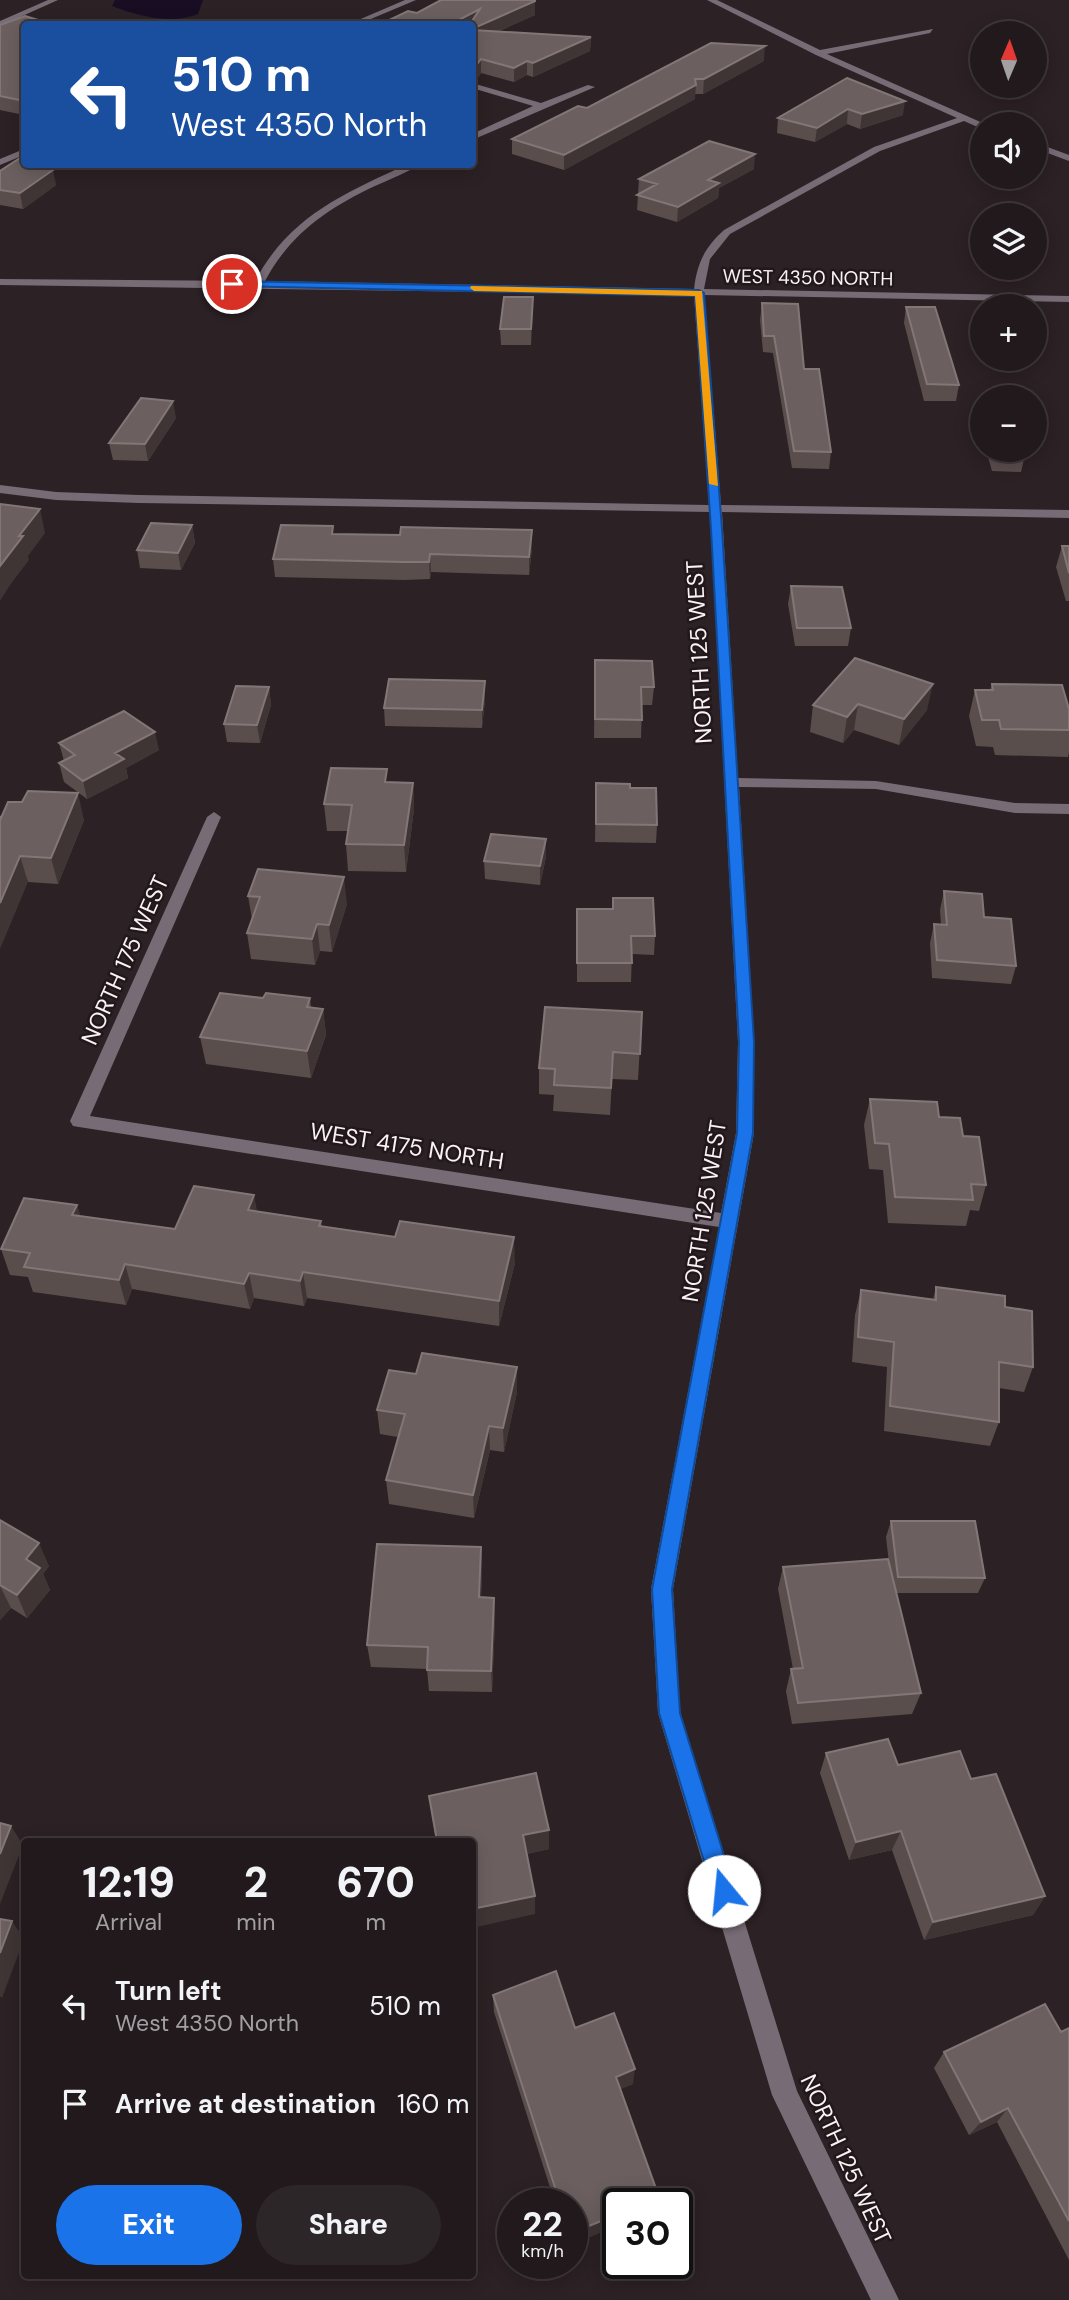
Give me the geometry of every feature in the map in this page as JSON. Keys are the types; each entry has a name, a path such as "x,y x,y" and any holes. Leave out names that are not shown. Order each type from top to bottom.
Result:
{"street":[{"path":"0,24 54,0"},
{"path":"360,21 412,0"},
{"path":"711,0 970,122"},
{"path":"819,53 930,31"},
{"path":"476,86 541,106"},
{"path":"476,136 541,106 591,87"},
{"name":"NORTH 125 WEST","path":"885,2300 786,2095 669,1713 662,1589 745,1133 746,1042 715,508 699,293 702,263 710,247 727,232 877,149 962,119"},
{"path":"1047,150 1069,158"},
{"path":"0,162 21,153"},
{"path":"258,284 268,260 295,230 332,204 408,168"},
{"name":"WEST 4350 NORTH","path":"0,282 258,284 1069,299"},
{"path":"0,489 56,496 139,499 1069,514"},
{"path":"731,782 876,785 1015,808 1069,809"},
{"name":"NORTH 175 WEST","path":"79,1121 214,817"},
{"name":"WEST 4175 NORTH","path":"79,1121 729,1221"}],"shaded area":[{"path":"115,0 203,0 198,14 166,19 144,16 112,6"}],"building":[{"path":"441,0 535,0 476,27 476,21 472,21 480,9 457,21 387,21 408,11 417,13"},
{"path":"25,16 41,21 21,21 21,100 0,96 0,25"},
{"path":"476,30 591,37 533,63 527,61 514,68 481,59 476,66"},
{"path":"711,43 765,46 704,79 695,79 696,85 564,155 512,139 578,106 587,108"},
{"path":"847,78 905,101 862,114 848,109 817,128 778,118"},
{"path":"709,141 755,154 708,180 719,183 678,207 637,195 657,184 639,179"},
{"path":"21,157 21,168 53,170 20,193 0,190 0,171"},
{"path":"504,297 533,297 531,329 500,329"},
{"path":"762,303 798,304 804,369 819,369 831,452 794,451 774,336 764,336"},
{"path":"906,307 935,307 959,385 927,384"},
{"path":"141,398 173,401 145,444 109,443"},
{"path":"0,504 40,509 0,566"},
{"path":"151,523 192,525 178,553 137,550"},
{"path":"281,525 333,526 332,534 400,535 401,527 532,530 529,557 430,554 429,562 273,559"},
{"path":"1062,546 1069,546 1069,573"},
{"path":"791,586 842,587 851,628 797,628"},
{"path":"855,658 933,684 904,719 858,704 847,717 813,705"},
{"path":"595,660 652,661 654,687 641,687 642,720 595,719"},
{"path":"389,679 485,681 482,710 384,708"},
{"path":"992,684 1062,685 1069,709 1069,730 1001,729 999,720 982,720 975,690 993,690"},
{"path":"236,686 269,687 257,725 224,724"},
{"path":"124,711 155,732 115,753 124,759 83,781 59,763 75,755 59,743"},
{"path":"331,768 387,769 385,782 413,783 404,845 346,844 352,805 324,804"},
{"path":"596,783 630,784 630,788 656,788 657,825 596,824"},
{"path":"28,791 78,793 51,858 20,856 0,903 0,817 8,802 22,802"},
{"path":"491,834 546,839 540,866 484,861"},
{"path":"258,869 344,877 329,925 317,924 312,939 247,933 260,897 248,896"},
{"path":"944,891 982,894 984,917 1011,919 1016,966 937,960 934,924 947,925"},
{"path":"613,898 653,898 655,936 631,936 632,963 577,963 577,909 613,909"},
{"path":"220,993 263,998 266,993 310,998 307,1007 323,1009 307,1051 200,1037"},
{"path":"545,1007 642,1012 640,1054 613,1052 611,1088 554,1085 555,1069 539,1068"},
{"path":"870,1099 937,1102 939,1117 960,1118 963,1136 979,1137 986,1185 971,1184 973,1200 895,1197 889,1144 875,1143"},
{"path":"194,1186 254,1195 248,1210 321,1221 319,1226 395,1237 400,1221 514,1237 499,1301 303,1272 300,1281 249,1273 244,1284 125,1264 119,1280 24,1267 30,1253 1,1249 24,1198 77,1205 72,1215 175,1229"},
{"path":"936,1287 1005,1296 1005,1307 1032,1311 1033,1367 999,1362 999,1422 890,1406 894,1342 858,1337 861,1290 936,1300"},
{"path":"422,1353 517,1367 503,1428 489,1426 473,1495 386,1480 405,1414 377,1410 389,1370 416,1374"},
{"path":"0,1520 39,1543 26,1559 40,1568 17,1595 0,1585"},
{"path":"891,1521 975,1521 985,1578 898,1577"},
{"path":"377,1544 481,1547 479,1597 494,1598 491,1671 427,1670 428,1647 367,1645"},
{"path":"888,1559 921,1693 798,1703 791,1669 803,1668 783,1567"},
{"path":"888,1739 898,1765 960,1751 971,1779 996,1774 1045,1896 933,1922 901,1831 856,1842 826,1753"},
{"path":"536,1773 549,1830 523,1835 535,1896 476,1908 476,1838 436,1838 429,1796"},
{"path":"0,1823 11,1826 0,1854"},
{"path":"0,1919 12,1921 0,1953"},
{"path":"556,1971 575,2028 614,2013 635,2069 616,2077 656,2188 602,2188 602,2221 588,2226 588,2188 555,2188 493,1995"},
{"path":"1045,2004 1061,2032 1069,2028 1069,2221 1008,2108 981,2122 944,2052"}],"slow traffic":[{"path":"474,288 699,293 714,484"}],"route":[{"path":"232,284 699,293 717,529 746,1042 745,1133 662,1589 669,1713 724,1891"}]}
